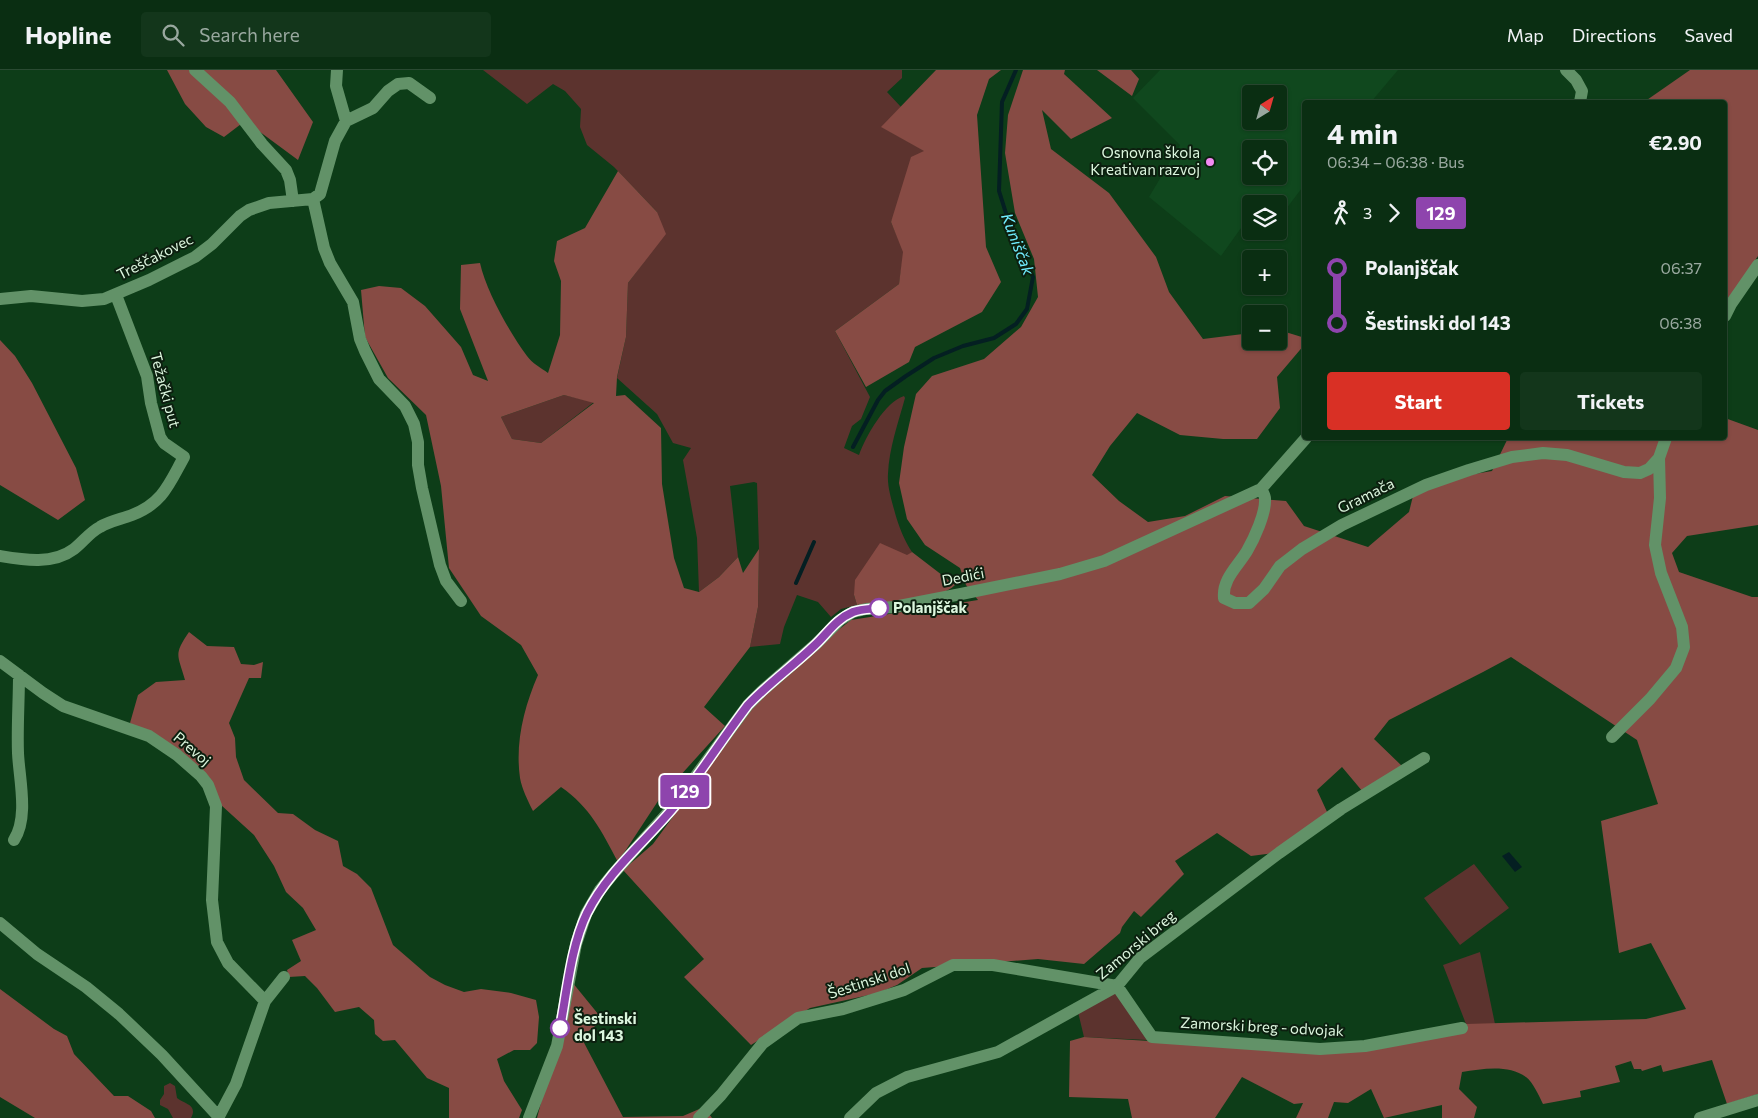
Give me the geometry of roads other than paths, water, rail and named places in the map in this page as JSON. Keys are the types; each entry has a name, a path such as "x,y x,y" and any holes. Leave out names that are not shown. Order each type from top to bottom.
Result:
{"street":[{"path":"195,70 230,102 262,144 286,170 290,180 293,202"},
{"path":"337,70 336,86 346,121"},
{"path":"1566,70 1576,80 1582,91 1580,100"},
{"path":"430,98 409,84 398,84 393,86 373,108 346,121 335,141 320,194 313,199 324,248 330,264 353,302 360,339 365,351 379,379 404,406 414,424 418,442 418,464 422,488 440,565 446,581 461,602"},
{"name":"Treščakovec","path":"0,299 31,296 92,301 116,295 195,257 249,210 269,203 313,199"},
{"path":"1727,312 1758,265"},
{"name":"Težački put","path":"0,556 38,560 54,558 69,552 99,527 152,506 165,492 184,457 164,443 160,437 151,403 147,376 116,295"},
{"name":"Dedići","path":"529,1118 557,1046 576,944 586,914 600,890 612,874 673,807 748,705 840,620 853,612 866,609 894,607 961,594 1060,574 1096,564 1146,543 1260,489 1304,440"},
{"path":"1612,737 1650,699 1676,668 1684,647 1682,627 1661,573 1655,545 1660,498 1659,458 1665,440"},
{"name":"Gramača","path":"1260,489 1265,497 1265,506 1256,533 1223,588 1224,598 1235,603 1249,603 1264,590 1280,566 1302,549 1342,525 1426,485 1512,457 1543,453 1567,455 1624,472 1640,473 1649,469 1659,458"},
{"name":"Prevoj","path":"0,661 63,706 149,736 177,754 201,776 208,785 216,806 212,900 218,942 228,963 265,1001"},
{"path":"14,840 21,827 22,818 21,775 18,753 19,675"},
{"name":"Zamorski breg","path":"850,1118 876,1093 907,1077 998,1052 1117,986 1140,958 1279,853 1341,809 1424,758"},
{"path":"0,923 37,954 119,1014 162,1054 218,1117 236,1084 265,1001 284,977"},
{"name":"Šestinski dol","path":"699,1118 721,1095 763,1043 798,1018 843,1009 904,990 953,966 993,965 1117,986"},
{"name":"Zamorski breg - odvojak","path":"1117,986 1152,1037 1320,1049 1365,1046 1462,1028"},
{"path":"1700,1118 1758,1100"}],"water":[{"path":"1509,852 1522,867 1515,872 1502,856"}],"waterway":[{"name":"Kuniščak","path":"853,447 878,400 885,391 934,358 963,346 994,338 1016,324 1027,309 1033,277 1010,226 999,191 1002,102 1016,70"},
{"name":"Kuniščak","path":"796,583 814,542"}],"place":[{"name":"Osnovna škola Kreativan razvoj","path":"1210,162"},
{"name":"Polanjščak","path":"879,608"},
{"name":"Šestinski dol 143","path":"560,1028"}]}
